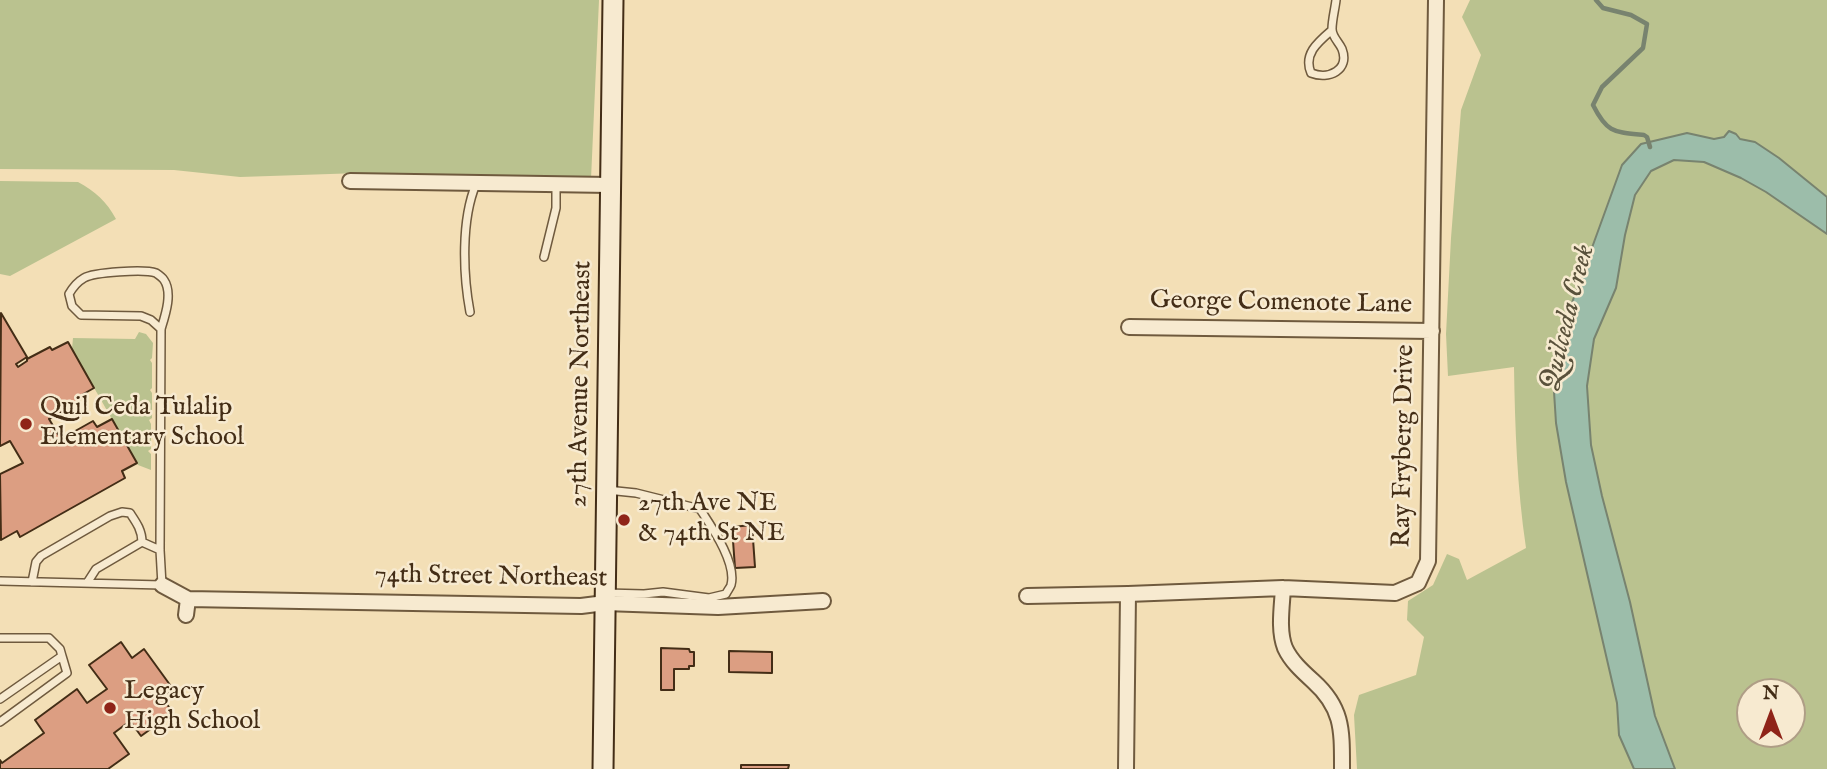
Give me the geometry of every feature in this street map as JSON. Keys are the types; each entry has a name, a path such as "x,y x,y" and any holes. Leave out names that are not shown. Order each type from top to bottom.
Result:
{"street":[{"name":"27th Avenue Northeast","path":"603,769 613,0"},
{"name":"Ray Fryberg Drive","path":"1027,596 1283,588 1395,593 1418,583 1428,561 1436,0"},
{"path":"350,181 610,185"},
{"name":"George Comenote Lane","path":"1129,327 1432,331"},
{"name":"74th Street Northeast","path":"162,585 188,599 581,606 605,598 718,607 823,601"},
{"path":"1283,588 1284,646 1293,661 1324,691 1340,718 1342,769"},
{"path":"1126,769 1128,594"},
{"path":"186,615 188,599"}],"lane":[{"path":"1332,30 1310,54 1308,65 1311,73 1321,77 1334,74 1342,65 1343,51 1332,30 1336,0"},
{"path":"470,312 465,248 469,200 476,183"},
{"path":"544,257 556,208 556,184"},
{"path":"0,581 162,585 161,329 167,309 165,281 156,273 135,271 91,275 82,279 69,294 72,306 81,315 141,316 152,320 161,329"},
{"path":"605,598 663,592 720,597 726,594 732,583 724,549 700,509 636,493 607,490"},
{"path":"32,582 36,562 41,556 110,516 122,512 130,513 138,525 142,542"},
{"path":"142,542 160,550"},
{"path":"87,583 96,569 142,542"},
{"path":"0,638 49,638 60,649 67,673 0,722"},
{"path":"0,699 62,656"}],"green space":[{"path":"0,0 599,0 591,179 360,173 240,177 174,170 0,169"},
{"path":"1470,0 1827,0 1827,769 1357,769 1354,715 1359,695 1416,675 1424,637 1407,620 1408,601 1433,585 1447,554 1459,559 1467,580 1526,548 1517,458 1514,367 1448,376 1446,334 1461,110 1481,55 1462,17"},
{"path":"0,181 78,182 100,198 116,219 10,276 0,274"},
{"path":"139,332 146,334 153,343 150,360 151,449 148,451 151,454 151,470 138,465 72,349 73,338 135,339"}],"water":[{"name":"Quilceda Creek","path":"1729,131 1740,139 1755,142 1779,158 1827,197 1827,234 1766,192 1704,162 1674,160 1651,171 1635,195 1616,288 1594,339 1587,386 1591,445 1602,496 1630,602 1655,716 1675,769 1634,769 1619,735 1617,703 1566,482 1556,423 1553,376 1557,344 1622,165 1641,144 1687,133 1714,139 1724,137"}],"building":[{"name":"Quil Ceda Tulalip Elementary School","path":"1,313 27,357 16,364 18,367 50,347 52,350 68,342 94,388 78,397 80,402 49,419 61,439 93,421 97,427 112,419 137,463 122,471 125,478 20,537 17,531 1,540 0,474 23,463 10,441 0,446"},
{"path":"752,525 755,567 735,568 732,527"},
{"name":"Legacy High School","path":"121,642 132,658 144,649 173,689 162,697 173,713 141,736 130,721 114,733 129,754 108,769 0,769 0,760 2,763 44,733 35,720 77,689 87,703 107,689 89,665"},
{"path":"661,648 689,649 694,652 694,666 689,666 689,669 674,669 674,690 661,690"},
{"path":"729,651 772,652 772,673 729,672"},
{"path":"741,765 789,765 788,769 741,769"}],"waterway":[{"path":"1596,0 1603,8 1631,15 1647,24 1643,48 1602,87 1593,105 1607,126 1618,132 1644,135 1650,147"}],"place":[{"name":"Quil Ceda Tulalip Elementary School","path":"26,424"},
{"name":"27th Ave NE & 74th St NE","path":"624,520"},
{"name":"Legacy High School","path":"110,708"}]}
